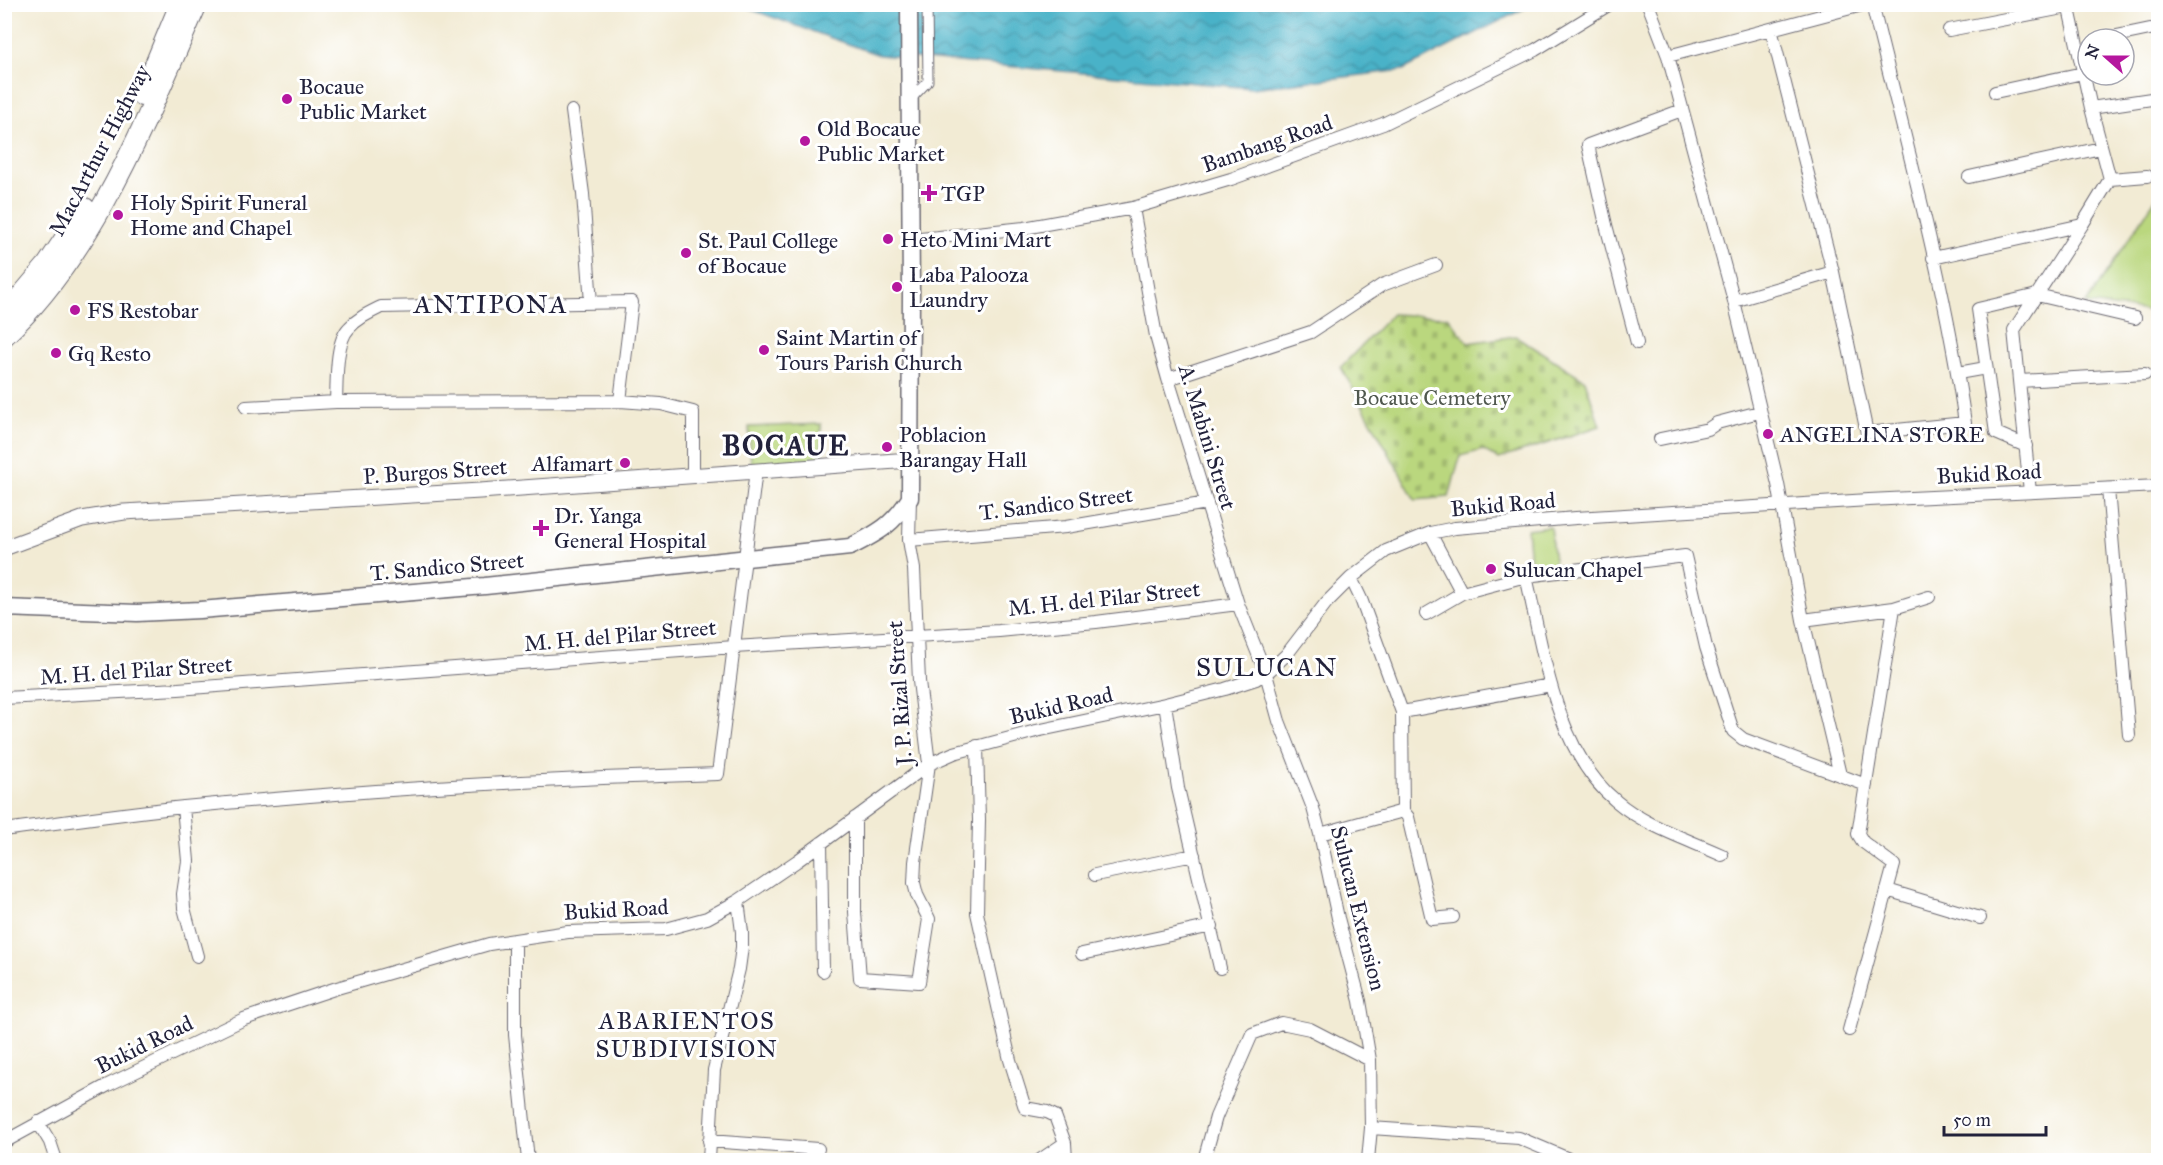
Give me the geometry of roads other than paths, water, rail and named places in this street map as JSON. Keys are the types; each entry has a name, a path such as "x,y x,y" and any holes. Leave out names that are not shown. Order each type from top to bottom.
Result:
{"highway":[{"name":"MacArthur Highway","path":"4,316 52,258 96,189 140,101 180,4"},
{"name":"MacArthur Highway","path":"4,336 36,304 96,217 134,144 198,4"}],"main road":[{"path":"909,4 910,498"},
{"name":"T. Sandico Street","path":"4,608 137,613 200,610 485,586 850,547 888,526 902,512 910,498"}],"street":[{"path":"909,95 928,81 927,4"},
{"name":"Bambang Road","path":"911,240 1024,228 1133,208 1231,179 1383,124 1535,50 1610,4"},
{"path":"1648,4 1668,56 1734,301 1778,484 1803,620 1840,776"},
{"path":"1668,56 1866,4"},
{"path":"1771,29 1833,272 1868,433 1965,423 1958,373 1933,258 1872,4"},
{"path":"1948,30 2068,6 2076,27"},
{"path":"2136,32 2150,29"},
{"path":"1995,92 2076,75"},
{"path":"2029,487 2014,330 2110,179 2086,87"},
{"path":"2091,108 2158,98"},
{"path":"1637,343 1588,145 1682,110"},
{"path":"572,111 583,194 591,303"},
{"path":"1969,177 2101,148"},
{"path":"2110,179 2147,176"},
{"name":"A. Mabini Street","path":"1133,208 1156,336 1168,379 1238,604 1266,674"},
{"path":"1933,258 2082,225"},
{"path":"1168,379 1311,332 1382,285 1436,265"},
{"path":"1734,301 1833,272"},
{"path":"2026,446 1996,433 1978,309 2037,295 2134,318"},
{"path":"336,402 340,349 347,329 362,316 381,308 632,302 620,401"},
{"path":"1958,373 1986,368"},
{"path":"2020,381 2145,374"},
{"path":"246,407 336,402 620,401 661,404 693,412 693,474"},
{"path":"1660,439 1708,429 1717,423 1759,412"},
{"name":"P. Burgos Street","path":"4,548 82,519 103,514 480,491 910,460"},
{"path":"4,830 183,807 383,791 614,777 718,774 756,470"},
{"name":"Bukid Road","path":"4,1142 108,1084 244,1018 388,972 489,944 568,932 666,929 707,918 738,901 929,764 976,746 1036,730 1165,704 1233,687 1266,674 1287,654 1326,603 1351,578 1386,551 1430,533 1455,528 1576,518 2029,487 2108,489 2158,486"},
{"path":"2108,489 2129,735"},
{"name":"J. P. Rizal Street","path":"855,818 855,912 860,978 919,982 929,919 917,895 914,883 929,764 919,681 914,569 909,540 910,498"},
{"name":"T. Sandico Street","path":"909,540 1066,527 1207,503"},
{"path":"1430,533 1462,593"},
{"path":"1426,614 1462,593 1526,576 1685,556 1706,647 1733,731 1743,739 1866,784"},
{"path":"1526,576 1551,685 1573,747 1591,776 1616,801 1646,821 1722,855"},
{"path":"1351,578 1361,599 1402,712 1403,811 1408,817 1432,919 1453,917"},
{"path":"1803,620 1894,608 1929,597"},
{"name":"M. H. del Pilar Street","path":"4,699 178,690 734,647 1045,627 1238,604"},
{"path":"1848,1030 1894,865 1863,842 1858,834 1894,608"},
{"name":"Sulucan Extension","path":"1266,674 1278,721 1320,834 1338,918 1360,1001 1370,1060 1371,1128 1368,1161"},
{"path":"1402,712 1551,685"},
{"path":"1165,704 1178,788 1220,968"},
{"path":"976,746 979,820 977,913 991,984 1025,1108 1047,1112 1055,1116 1065,1143 1066,1161"},
{"path":"183,807 188,861 183,894 184,908 197,956"},
{"path":"1320,834 1403,811"},
{"path":"821,843 823,971"},
{"path":"1095,875 1194,855"},
{"path":"1887,890 1980,918"},
{"path":"709,1161 714,1070 739,969 742,932 738,901"},
{"path":"1082,954 1212,926"},
{"path":"514,940 515,1035 528,1161"},
{"path":"1204,1161 1216,1117 1252,1034 1281,1023 1310,1029 1370,1060"},
{"path":"38,1122 50,1142 56,1161"},
{"path":"1371,1128 1519,1138 1571,1161"},
{"path":"709,1141 818,1149"},
{"path":"1040,1161 1065,1143"}],"water":[{"path":"738,5 1531,5 1403,70 1252,88 879,55"}],"place":[{"name":"Bocaue Public Market","path":"287,99"},
{"name":"Old Bocaue Public Market","path":"805,141"},
{"name":"TGP","path":"929,193"},
{"name":"Holy Spirit Funeral Home and Chapel","path":"118,215"},
{"name":"Heto Mini Mart","path":"888,239"},
{"name":"St. Paul College of Bocaue","path":"686,253"},
{"name":"Laba Palooza Laundry","path":"897,287"},
{"name":"FS Restobar","path":"75,310"},
{"name":"Saint Martin of Tours Parish Church","path":"764,350"},
{"name":"Gq Resto","path":"56,353"},
{"name":"ANGELINA STORE","path":"1768,434"},
{"name":"Poblacion Barangay Hall","path":"887,447"},
{"name":"Alfamart","path":"625,463"},
{"name":"Dr. Yanga General Hospital","path":"541,528"},
{"name":"Sulucan Chapel","path":"1491,569"}],"district":[{"name":"ANTIPONA","path":"491,304"},
{"name":"BOCAUE","path":"786,445"},
{"name":"SULUCAN","path":"1267,667"},
{"name":"ABARIENTOS SUBDIVISION","path":"687,1035"}],"park label":[{"name":"Bocaue Cemetery","path":"1432,397"}]}
